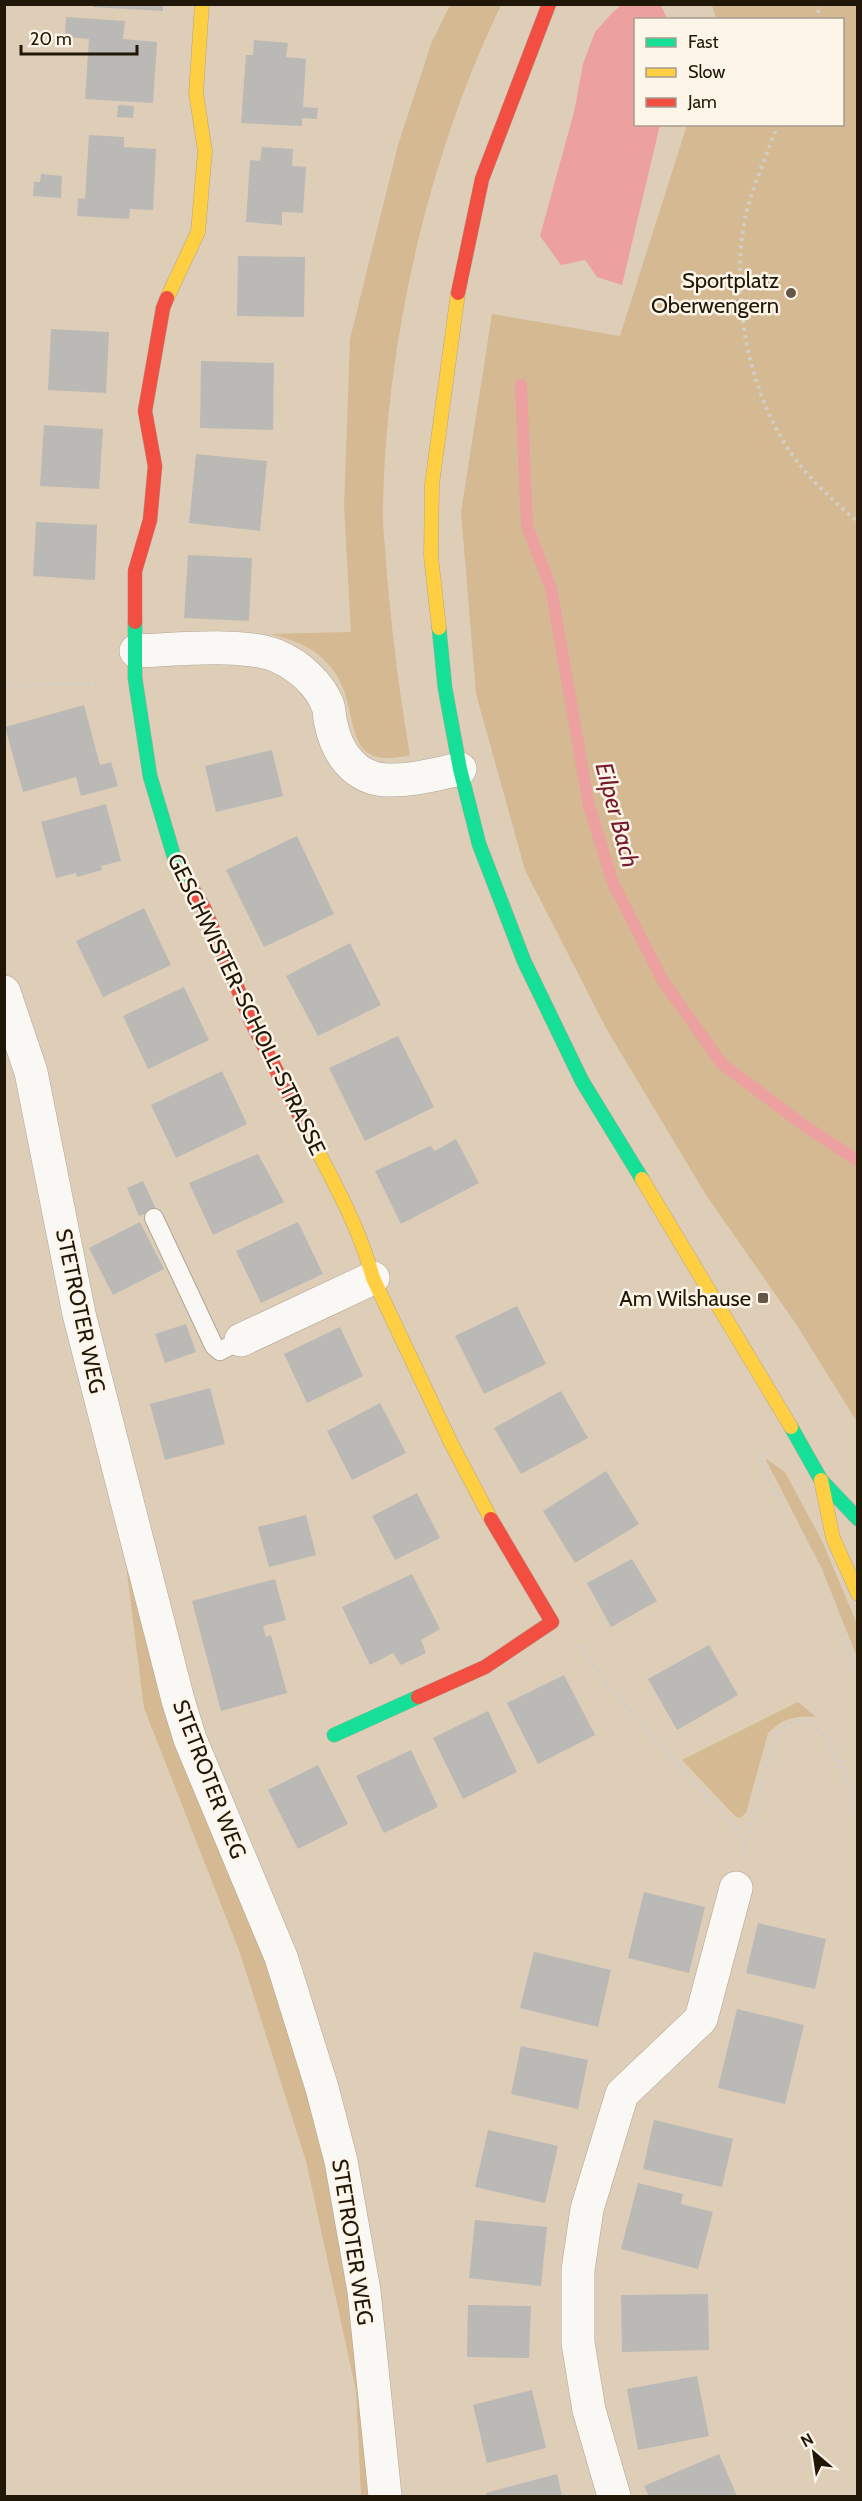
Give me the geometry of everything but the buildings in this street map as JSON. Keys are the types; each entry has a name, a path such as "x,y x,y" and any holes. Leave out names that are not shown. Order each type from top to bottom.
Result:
{"street":[{"name":"GESCHWISTER-SCHOLL-STRASSE","path":"202,4 196,93 204,151 198,232 163,308 148,381 145,411 155,466 150,520 135,570 136,665 150,776 175,860 204,908 252,1023 351,1216 365,1250 373,1278 450,1443 503,1542 552,1622"},
{"path":"549,4 482,179 460,279 432,484 430,556 445,688 460,769 479,844 524,962 582,1082 741,1341 821,1480 858,1519"},
{"path":"136,665 236,648 276,656 310,677 328,705 331,726 341,754 359,772 386,780 423,777 460,769"},
{"name":"STETROTER WEG","path":"4,992 31,1072 79,1314 178,1700 190,1739 281,1958 322,2088 341,2161 364,2291 385,2496"},
{"path":"241,1340 373,1278"},
{"path":"821,1480 833,1538 858,1594"},
{"path":"334,1735 485,1667 552,1622"},
{"path":"614,2496 589,2410 578,2343 578,2270 587,2209 622,2094 701,2019 736,1888"}],"lane":[{"path":"154,1218 214,1346 220,1351 241,1340"}],"path":[{"path":"777,126 746,217 740,273 744,325 752,364 764,401 777,428 798,463 834,501 858,522"},
{"path":"4,686 88,684 136,665"},
{"path":"552,1622 571,1629 586,1658 614,1693 746,1841"},
{"path":"736,1888 746,1841 774,1740 780,1728 791,1722 803,1720 817,1725 828,1738 858,1814"}],"shaded area":[{"path":"623,4 661,5 667,18 634,18 634,126 660,126 622,285 597,277 585,260 561,265 540,236 574,112 583,64 595,32"},
{"path":"450,5 501,5 475,63 433,185 416,248 393,376 386,440 383,518 393,635 410,755 387,758 371,755 361,746 355,734 342,686 326,662 305,646 270,634 351,632 344,505 350,339 398,145 431,44"},
{"path":"712,5 857,5 857,1422 796,1324 706,1195 607,1030 525,870 476,694 461,512 492,314 620,336 687,126 844,126 844,18 716,18"},
{"path":"765,1458 785,1472 823,1543 857,1624 857,1657 822,1569"},
{"path":"122,1533 275,1960 359,2290 377,2496 361,2496 356,2391 306,2161 240,1953 144,1708"},
{"path":"798,1702 816,1717 790,1719 768,1733 746,1813 740,1818 736,1817 682,1760"}],"waterway":[{"name":"Eilper Bach","path":"521,385 527,526 551,588 589,806 613,883 663,981 722,1064 802,1124 858,1161"}],"traffic: fast":[{"path":"135,622 135,678 150,776 175,860 191,886"},
{"path":"439,628 445,688 460,769 479,844 524,961 582,1081 642,1179"},
{"path":"791,1427 821,1480 858,1519"},
{"path":"334,1735 418,1697"}],"traffic: slow":[{"path":"167,298 198,232 205,151 196,93 202,4"},
{"path":"439,628 431,556 432,484 458,293"},
{"path":"314,1144 355,1226 373,1278 451,1443 491,1519"},
{"path":"642,1179 791,1427"},
{"path":"821,1480 833,1538 858,1594"}],"traffic: jam":[{"path":"458,293 482,179 549,4"},
{"path":"135,622 135,571 150,520 155,466 145,411 163,308 167,298"},
{"path":"191,886 204,908 252,1023 314,1144"},
{"path":"418,1697 485,1667 552,1622 491,1519"}],"place":[{"name":"Sportplatz Oberwengern","path":"791,293"},
{"name":"Am Wilshause","path":"763,1298"}]}
